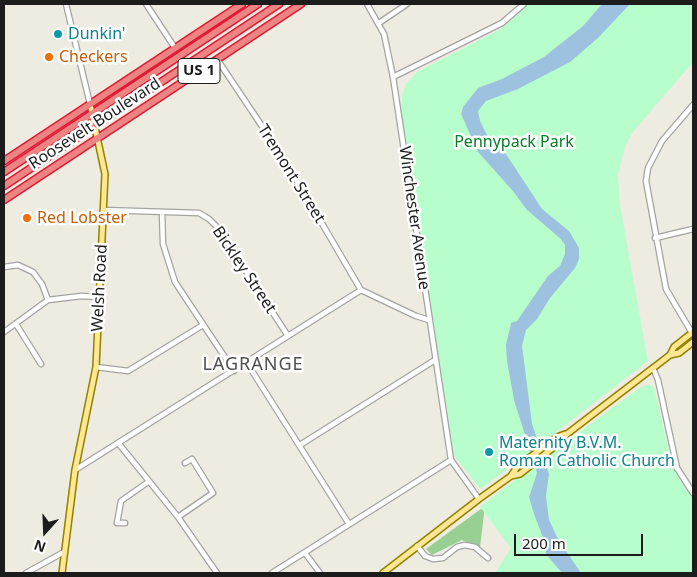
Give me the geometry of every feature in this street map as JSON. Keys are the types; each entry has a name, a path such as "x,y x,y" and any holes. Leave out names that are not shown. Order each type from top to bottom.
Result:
{"highway":[{"name":"Roosevelt Boulevard","path":"4,161 242,4"},
{"name":"Roosevelt Boulevard","path":"4,171 258,4"},
{"name":"Roosevelt Boulevard","path":"4,186 279,4"},
{"name":"Roosevelt Boulevard","path":"4,200 301,4"}],"main road":[{"name":"Welsh Road","path":"62,573 75,470 96,367 105,168 90,104"},
{"path":"670,355 674,346 693,332"},
{"path":"385,571 511,476 517,467 567,434 670,355 680,353 693,342"},
{"path":"511,476 520,474 558,440"}],"street":[{"name":"Welsh Road","path":"66,4 90,104"},
{"path":"146,4 174,48"},
{"name":"Winchester Avenue","path":"366,4 379,23 386,40 393,77 451,460 479,499"},
{"path":"379,23 407,4"},
{"path":"393,77 502,24 524,4"},
{"name":"Tremont Street","path":"217,59 286,162 361,290"},
{"path":"693,105 662,141 648,168 646,190 666,289 693,332"},
{"name":"Bickley Street","path":"103,210 199,213 209,219 218,228 288,336"},
{"path":"162,212 163,244 169,267 186,301 234,371"},
{"path":"655,238 693,229"},
{"path":"4,267 18,265 33,272 42,284 48,300"},
{"path":"75,470 361,290 416,316 429,320"},
{"path":"4,332 48,300 81,296 99,297"},
{"path":"16,324 41,364"},
{"path":"96,367 128,371 203,325"},
{"path":"300,445 435,360"},
{"path":"247,363 349,524"},
{"path":"653,368 658,380 678,468 693,493"},
{"path":"119,444 178,517 217,573"},
{"path":"178,517 212,493 192,459 185,463"},
{"path":"272,573 451,460"},
{"path":"125,524 117,523 121,501 148,482"},
{"path":"417,546 425,556 433,559 440,559 465,545 475,547 488,558"},
{"path":"26,573 64,552"},
{"path":"305,553 320,573"},
{"path":"385,571 394,573"}],"green space":[{"name":"Pennypack Park","path":"529,4 693,4 693,62 632,133 625,147 618,174 620,205 648,361 554,434 559,447 641,387 648,385 654,387 671,460 679,479 693,499 693,573 495,573 511,548 480,507 523,474 517,462 479,488 454,455 401,112 402,96 406,84 417,72 501,29"},
{"path":"485,506 480,547 462,540 432,555 426,549"}],"water":[{"path":"602,4 630,4 598,38 570,62 518,89 486,101 478,111 480,121 489,139 506,154 542,209 569,231 579,248 579,259 575,268 550,298 537,319 526,330 522,346 532,424 549,474 546,496 549,520 558,539 581,573 562,573 546,554 544,540 529,497 537,473 514,400 506,345 511,323 517,321 548,276 560,266 565,254 565,245 561,239 527,210 513,191 478,152 461,114 463,107 478,88 502,79 544,57 583,26"}],"place":[{"name":"Dunkin'","path":"58,34"},
{"name":"Checkers","path":"49,57"},
{"name":"Red Lobster","path":"27,218"},
{"name":"Maternity B.V.M. Roman Catholic Church","path":"489,452"}],"district":[{"name":"LAGRANGE","path":"253,365"}]}
